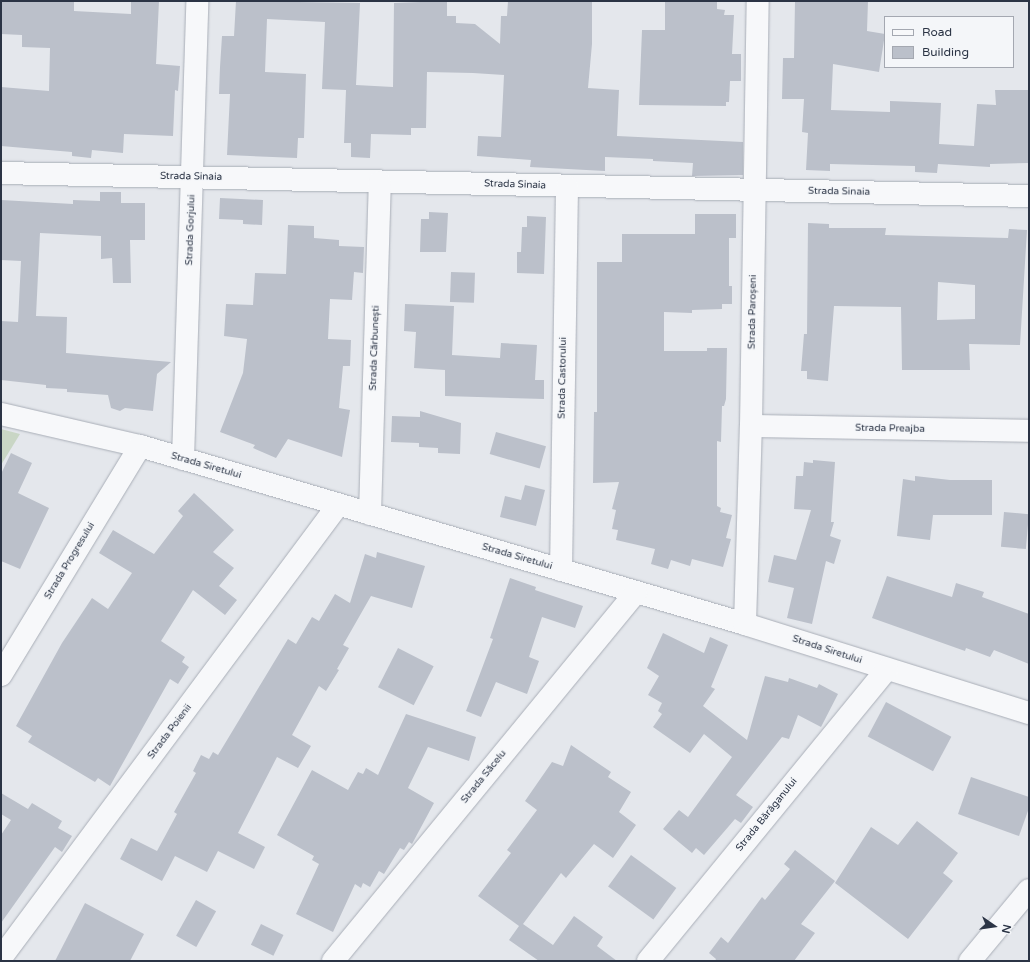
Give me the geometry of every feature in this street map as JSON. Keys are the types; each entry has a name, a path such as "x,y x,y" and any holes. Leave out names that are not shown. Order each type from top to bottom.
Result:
{"street":[{"name":"Strada Gorjului","path":"182,459 193,177 197,1"},
{"name":"Strada Paroșeni","path":"745,624 756,190 758,1"},
{"name":"Strada Sinaia","path":"1,173 567,187 1029,196"},
{"name":"Strada Cărbunești","path":"370,514 380,182"},
{"name":"Strada Castorului","path":"561,570 567,187"},
{"name":"Strada Siretului","path":"1,414 140,446 745,624 887,670 1029,713"},
{"name":"Strada Preajba","path":"751,426 1029,431"},
{"name":"Strada Progresului","path":"1,675 140,446"},
{"name":"Strada Poienii","path":"1,958 338,505"},
{"name":"Strada Săcelu","path":"333,961 636,592"},
{"name":"Strada Bărăganului","path":"648,961 887,670"},
{"path":"970,961 1029,890"}],"green space":[{"path":"1,429 20,434 1,465"}],"building":[{"path":"1,1 74,1 74,11 131,14 131,1 159,1 156,64 180,66 178,91 175,90 173,136 124,134 123,153 92,150 91,158 72,156 72,152 1,146 1,87 49,91 50,48 22,47 22,35 1,34"},
{"path":"236,1 360,3 356,85 393,87 394,3 447,1 447,16 456,16 456,23 475,24 500,44 501,16 507,16 508,1 592,1 592,44 588,88 619,90 617,136 743,142 743,175 692,176 693,163 653,161 653,159 605,157 605,171 530,167 531,160 477,156 478,136 501,137 504,75 473,73 427,72 426,128 411,128 411,135 371,134 370,158 351,157 351,143 344,143 346,90 322,89 325,22 267,19 265,72 306,74 304,138 298,138 297,158 227,155 230,94 219,94 220,67 222,36 234,36"},
{"path":"665,1 717,1 717,9 725,10 724,15 734,15 732,54 741,54 741,81 730,81 729,102 726,102 726,106 639,105 642,30 665,30"},
{"path":"795,1 868,1 867,31 884,34 879,72 833,64 831,110 890,112 890,101 941,103 939,144 974,146 977,104 996,105 995,90 1029,90 1029,163 990,164 990,167 938,164 937,173 915,172 915,166 830,164 830,171 806,170 808,133 802,132 804,99 782,99 783,58 794,58"},
{"path":"100,192 121,192 121,203 145,203 145,240 130,240 131,283 113,283 112,258 101,259 101,236 40,233 36,316 67,317 66,353 171,362 157,374 153,411 125,408 120,411 111,408 108,395 67,392 67,389 46,388 46,385 1,380 1,321 18,322 21,261 1,260 1,200 73,204 73,200 100,201"},
{"path":"220,198 263,200 262,225 243,224 243,220 219,219"},
{"path":"429,212 448,213 446,252 420,252 421,219 429,219"},
{"path":"695,214 736,214 736,238 729,238 729,286 732,286 732,304 722,304 722,309 692,310 692,313 664,312 664,351 707,351 707,348 727,348 726,399 724,406 722,406 721,442 717,441 717,506 721,508 720,512 732,515 726,538 731,539 723,567 692,559 690,566 671,560 668,569 651,564 655,549 616,540 618,530 612,529 616,510 612,509 619,482 593,483 594,412 597,412 597,262 622,262 622,234 695,234"},
{"path":"527,216 546,217 544,274 517,273 517,252 521,252 522,227 527,227"},
{"path":"808,223 829,224 829,228 886,228 885,235 1008,238 1009,229 1027,230 1020,345 969,344 970,370 902,370 901,307 834,306 828,381 807,379 807,371 801,371 804,334 807,334","holes":["938,282 975,285 975,319 937,320"]},
{"path":"288,225 314,226 314,238 339,240 339,246 364,247 363,273 354,272 352,300 330,299 328,339 351,340 350,366 343,366 339,408 350,410 342,457 288,439 276,458 253,448 255,445 220,432 243,373 247,339 224,336 226,304 253,305 255,273 286,274"},
{"path":"451,272 475,273 474,303 450,302"},
{"path":"405,304 454,306 452,355 500,358 501,343 537,345 535,380 544,380 544,399 445,396 445,370 414,368 416,332 404,331"},
{"path":"420,411 461,423 460,454 438,453 438,448 419,447 419,443 391,442 392,416 420,417"},
{"path":"496,432 546,446 540,468 490,454"},
{"path":"11,453 32,463 18,493 49,508 20,569 1,561 1,474"},
{"path":"813,460 835,462 831,522 834,522 830,536 841,540 834,564 826,561 812,624 787,618 794,588 768,582 774,555 796,560 811,510 794,509 796,476 803,476 804,462 813,463"},
{"path":"915,476 950,480 992,480 992,515 933,515 930,540 897,536 903,479 915,481"},
{"path":"525,485 545,490 536,526 500,517 505,496 521,500"},
{"path":"194,493 234,530 213,552 234,568 219,586 237,600 225,615 193,590 161,641 185,657 182,662 189,667 178,684 170,679 110,786 98,778 95,782 28,742 32,736 16,726 62,643 92,598 108,609 132,573 99,553 113,530 154,554 183,516 178,511"},
{"path":"1004,512 1029,514 1026,549 1001,547"},
{"path":"377,552 425,566 412,608 371,596 343,645 349,648 337,669 339,670 326,691 319,686 292,735 311,746 298,768 277,757 238,833 265,847 254,869 218,851 207,872 175,856 162,881 120,859 131,838 157,851 177,814 174,812 196,773 193,771 201,755 209,759 213,752 218,755 288,639 296,644 312,617 319,621 335,594 350,603 365,554 376,558"},
{"path":"887,576 952,597 956,583 984,592 982,597 1029,614 1029,664 994,650 990,657 966,648 965,651 872,618"},
{"path":"510,578 536,587 535,590 583,606 575,628 542,617 529,657 539,661 527,694 496,682 481,717 466,711 493,639 490,638"},
{"path":"663,633 704,653 710,637 728,645 711,687 715,689 703,706 747,740 765,676 788,682 789,678 817,688 819,684 838,694 821,727 798,715 789,739 782,737 736,795 753,807 741,823 735,819 704,855 696,848 692,853 663,829 679,810 688,817 732,757 704,734 690,753 653,727 662,714 658,711 662,703 648,695 659,676 647,668"},
{"path":"398,648 434,666 414,705 378,687"},
{"path":"886,702 951,737 933,771 868,736"},
{"path":"406,714 476,737 469,761 428,747 408,788 434,803 412,844 409,842 404,850 400,848 384,874 379,871 370,887 363,883 361,888 355,884 333,932 296,914 319,864 312,860 314,856 277,835 312,770 348,790 358,772 363,774 366,768 378,775"},
{"path":"571,745 611,772 608,777 631,792 619,812 636,825 613,858 594,844 566,878 561,873 523,924 553,945 574,916 603,937 597,946 617,961 539,961 509,940 519,926 478,896 511,853 507,850 537,810 525,801 552,762 563,766"},
{"path":"971,777 1029,797 1029,808 1019,836 958,814"},
{"path":"1,793 28,809 32,803 62,821 58,828 72,836 62,852 55,847 1,923 1,835 11,820 1,814"},
{"path":"917,821 958,853 943,873 953,881 908,939 835,883 871,827 898,845"},
{"path":"795,850 835,881 801,924 815,933 794,961 715,961 716,959 709,953 721,937 728,943 762,897 765,900 790,869 784,864"},
{"path":"631,855 676,888 653,919 608,887"},
{"path":"196,900 216,911 196,947 176,936"},
{"path":"85,903 144,934 130,961 55,961"},
{"path":"261,924 283,935 273,956 251,945"}]}
